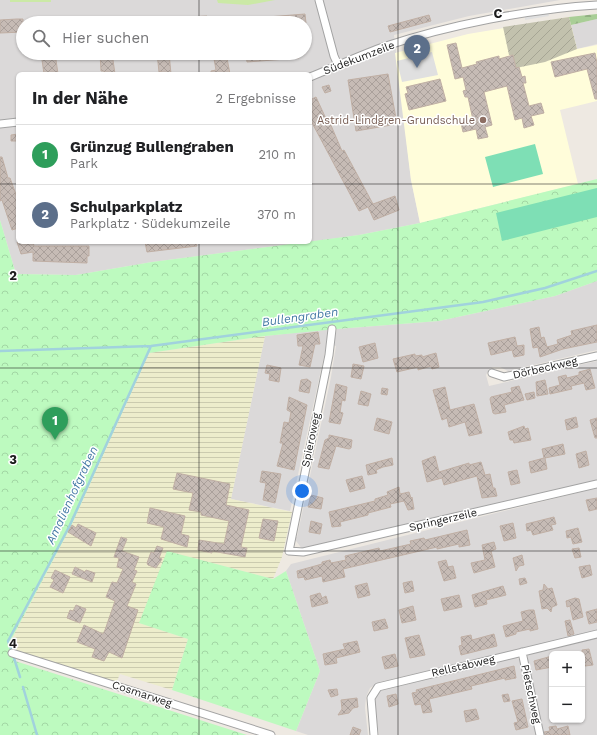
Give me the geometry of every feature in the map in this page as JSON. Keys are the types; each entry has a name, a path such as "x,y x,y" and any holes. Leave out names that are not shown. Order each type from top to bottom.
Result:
{"street":[{"path":"319,0 334,56 338,65"},
{"name":"Südekumzeile","path":"312,76 385,46 441,31 548,10 597,5"},
{"path":"0,124 16,122"},
{"name":"Spieroweg","path":"289,551 329,355 332,329"},
{"name":"Dörbeckweg","path":"492,373 504,377 597,356"},
{"name":"Springerzeile","path":"289,551 300,553 597,484"},
{"name":"Rellstabweg","path":"374,735 371,698 378,687 597,634"},
{"name":"Pietschweg","path":"522,652 540,735"},
{"name":"Cosmarweg","path":"12,653 271,735"}],"shaded area":[{"path":"0,0 560,0 469,16 394,35 411,180 420,223 359,235 312,242 312,72 16,72 16,244 292,244 152,262 76,275 16,274 0,220"},
{"path":"548,13 549,16 525,20 525,16"},
{"name":"Astrid-Lindgren-Grundschule","path":"569,17 577,49 597,45 597,101 560,110 578,184 420,223 411,180 395,53 468,34"},
{"path":"569,17 577,49 545,62 516,68 513,55 509,55 503,27"},
{"path":"597,19 597,44 577,49 571,25"},
{"path":"432,52 438,75 402,82 397,61"},
{"path":"597,281 597,350 508,371 500,367 493,367 489,369 486,375 489,386 597,361 597,481 303,550 293,537 297,537 331,377 336,346 333,345 337,329 439,321 555,296"},
{"path":"330,329 290,511 231,499 265,336"},
{"path":"265,336 231,499 292,512 282,557 273,579 189,557 140,623 188,639 172,690 120,674 116,683 15,651 11,640 71,526 149,353"},
{"path":"597,488 597,631 380,682 370,688 366,697 365,708 368,735 308,735 296,731 320,671 286,571 291,564"},
{"path":"597,638 597,735 544,735 527,661 528,655"},
{"path":"514,657 519,659 521,663 536,735 379,735 374,702 380,691"}],"green space":[{"path":"10,0 51,0 51,2 10,2"},
{"path":"217,0 275,0 248,5 218,3"},
{"path":"597,14 597,19 571,25 569,17"},
{"path":"535,144 543,174 493,187 485,157"},
{"path":"597,179 597,281 555,296 439,321 265,336 149,353 71,526 11,640 15,661 247,735 0,735 0,220 16,274 76,275 152,262 290,244 312,244 312,241 359,235 420,223"},
{"path":"597,188 597,217 502,241 496,213"},
{"path":"167,551 273,579 286,571 320,671 296,731 172,690 188,639 139,623"}],"building":[{"path":"305,14 305,16 280,16"},
{"path":"429,15 431,21 390,32 388,26"},
{"path":"16,19 16,32 0,33 0,20"},
{"path":"456,43 462,68 477,64 476,62 499,56 499,59 513,55 516,68 519,67 522,77 525,76 526,83 523,83 529,106 541,103 544,113 531,116 534,125 524,128 522,118 515,120 507,86 484,92 492,125 485,127 488,137 478,139 476,129 463,132 461,123 473,120 468,97 465,97 463,91 466,90 463,77 455,79 447,45"},
{"path":"595,53 597,63 597,99 595,99 587,69 555,77 551,62"},
{"path":"42,60 56,60 58,72 44,72"},
{"path":"100,60 113,60 115,72 101,71"},
{"path":"158,60 170,60 171,72 159,72"},
{"path":"214,60 227,60 230,72 211,72 216,70"},
{"path":"247,60 273,60 247,62"},
{"path":"388,74 397,124 356,131 348,80"},
{"path":"440,79 446,101 409,110 405,94 408,93 406,87"},
{"path":"329,85 331,91 325,93 322,87"},
{"path":"316,97 328,123 330,123 342,151 344,150 373,204 395,196 399,210 374,220 368,207 359,211 312,123 312,99"},
{"path":"16,134 16,141 11,141 11,135"},
{"path":"0,157 2,157 8,178 10,178 16,194 16,229 12,230 2,200 0,201"},
{"path":"18,244 34,244 34,246 89,246 87,263 33,261 33,252 21,254"},
{"path":"145,244 196,244 197,246 147,252"},
{"path":"597,325 597,342 563,349 540,357 538,347 533,348 530,329 539,327 541,338 544,337 547,347 558,344 557,340 572,335 571,331"},
{"path":"318,332 320,344 315,344 310,367 299,365 303,346 298,346 297,335"},
{"path":"515,337 517,346 524,345 524,355 514,357 512,350 491,355 488,343"},
{"path":"375,343 378,358 363,362 359,347"},
{"path":"436,353 439,367 432,369 431,366 418,370 418,367 397,372 393,359 415,354 415,356 422,355 422,357"},
{"path":"353,364 364,366 361,379 351,377"},
{"path":"267,365 281,368 279,382 269,380 270,374 265,373"},
{"path":"590,369 595,388 586,390 584,383 571,386 572,389 550,394 549,388 560,385 558,377 566,375 567,378 579,375 579,372"},
{"path":"307,379 311,382 309,393 299,391 301,380"},
{"path":"545,380 548,394 537,396 536,382"},
{"path":"336,384 347,387 345,401 342,400 340,412 343,413 340,424 329,422"},
{"path":"519,386 524,400 504,405 506,412 493,413 490,399 491,397 512,392 511,388"},
{"path":"445,387 450,410 474,404 482,433 469,436 465,422 449,427 447,418 442,420 433,390"},
{"path":"382,388 388,389 387,395 381,394"},
{"path":"361,391 371,394 368,406 358,404"},
{"path":"534,392 535,398 527,400 525,394"},
{"path":"289,397 307,405 294,470 277,466 283,443 280,443 284,422 289,423 291,412 287,410"},
{"path":"576,417 578,427 567,430 565,420"},
{"path":"377,418 392,422 389,434 374,430"},
{"path":"597,418 597,438 595,438 590,420"},
{"path":"524,426 525,429 528,428 531,440 514,443 513,440 510,440 508,432"},
{"path":"329,435 352,440 351,448 349,449 336,446 329,469 318,467 325,440 329,438"},
{"path":"563,444 565,454 545,458 547,469 531,473 529,462 544,458 542,449"},
{"path":"586,451 589,465 579,468 576,454"},
{"path":"435,456 439,472 469,463 469,465 481,462 485,475 490,474 493,488 495,488 497,496 482,498 477,476 444,485 442,478 427,482 422,461"},
{"path":"392,458 393,465 383,467 376,470 377,473 368,475 366,465"},
{"path":"517,470 520,483 511,485 508,472"},
{"path":"262,471 281,474 275,503 263,500 266,483 260,482"},
{"path":"177,473 230,484 226,505 249,510 241,547 247,548 245,557 198,550 199,540 224,544 229,521 201,515 201,512 189,510 193,493 173,489"},
{"path":"362,476 365,488 350,492 346,480"},
{"path":"399,487 400,494 409,492 411,498 412,497 414,509 408,510 404,501 390,504 391,507 340,522 341,526 332,527 329,512 375,501 375,499 388,495 387,492"},
{"path":"311,495 323,498 321,509 308,507"},
{"path":"597,498 597,509 589,511 586,500"},
{"path":"150,508 185,516 181,534 189,536 187,547 161,539 164,527 147,523"},
{"path":"554,517 556,524 551,525 553,530 533,535 531,530 527,531 526,524"},
{"path":"263,519 278,521 274,541 259,538"},
{"path":"311,521 322,524 320,534 309,532"},
{"path":"513,523 516,538 504,541 500,526"},
{"path":"78,524 96,533 91,546 68,532 72,525 76,528"},
{"path":"578,528 582,542 573,544 571,537 567,538 566,531"},
{"path":"467,530 470,545 459,547 459,544 437,549 437,547 343,569 345,577 323,582 322,576 305,580 304,577 298,578 297,571 322,564 322,562 330,560 331,563 346,560 345,556 379,548 380,551 411,544 410,541 424,538 425,540"},
{"path":"121,537 127,539 122,551 139,557 134,570 137,571 132,582 136,584 127,606 138,610 122,658 109,652 104,661 92,657 95,649 77,642 84,625 103,634 105,630 115,601 106,597 112,582 117,583 123,569 117,567 119,558 114,557"},
{"path":"494,542 496,549 491,551 495,567 474,573 471,563 485,560 482,545"},
{"path":"157,546 163,548 159,558 162,559 156,568 148,565 147,563 151,552 154,553"},
{"path":"579,548 581,557 575,558 572,549"},
{"path":"522,555 524,565 519,566 516,571 513,558"},
{"path":"446,560 448,567 453,566 456,578 444,581 438,562"},
{"path":"590,565 592,575 582,578 579,567"},
{"path":"75,567 85,572 86,570 95,573 92,582 72,574"},
{"path":"55,570 70,577 63,593 50,587 54,580 51,578"},
{"path":"525,578 527,583 520,585 519,579"},
{"path":"412,581 414,591 405,593 403,583"},
{"path":"367,583 370,595 358,598 355,586"},
{"path":"544,584 548,589 552,588 557,605 552,607 551,612 547,608 542,609 539,591 543,590"},
{"path":"503,586 506,595 486,600 487,604 475,607 472,595"},
{"path":"320,593 322,598 326,596 328,603 312,607 310,596"},
{"path":"459,595 462,607 444,611 441,599"},
{"path":"575,598 579,599 583,617 573,620 570,606 567,607 566,601"},
{"path":"76,605 86,609 80,623 67,618 70,610 73,611"},
{"path":"413,606 416,620 402,623 399,610"},
{"path":"597,609 597,622 589,624 586,612"},
{"path":"534,610 538,629 516,632 516,634 506,637 503,626 523,621 521,612"},
{"path":"385,619 388,628 374,631 372,622"},
{"path":"570,620 574,634 568,636 565,621"},
{"path":"494,634 497,646 461,655 459,646 462,645 461,637 471,635 472,640"},
{"path":"419,635 425,655 410,658 405,638"},
{"path":"357,641 360,652 336,658 337,663 325,665 323,654 345,649 343,644"},
{"path":"589,649 593,665 585,666 585,651 582,650"},
{"path":"395,654 398,666 385,669 382,657"},
{"path":"549,657 549,668 536,670 534,661"},
{"path":"514,666 516,678 505,680 505,678 471,686 472,689 429,699 432,712 423,713 421,704 415,705 412,693 417,692 416,690"},
{"path":"337,689 338,695 331,697 328,690"},
{"path":"396,694 398,704 389,707 387,696"},
{"path":"508,694 510,701 504,702 502,695"},
{"path":"357,698 358,707 353,708 349,713 338,715 342,709 341,700"},
{"path":"522,699 528,727 516,730 514,723 518,722 512,701"},
{"path":"476,709 479,719 466,722 464,711"},
{"path":"556,726 557,729 568,726 570,735 545,735 544,732 550,731 549,727"},
{"path":"353,727 361,730 359,735 350,735"}],"waterway":[{"name":"Bullengraben","path":"0,351 151,346 483,302 545,288 597,271"},
{"name":"Amalienhofgraben","path":"11,649 8,641 69,527 151,346"},
{"name":"Amalienhofgraben","path":"14,658 20,677"},
{"name":"Amalienhofgraben","path":"23,687 37,735"}],"place":[{"name":"Schulparkplatz","path":"417,68"},
{"name":"Astrid-Lindgren-Grundschule","path":"483,120"},
{"name":"Grünzug Bullengraben","path":"55,440"}]}
